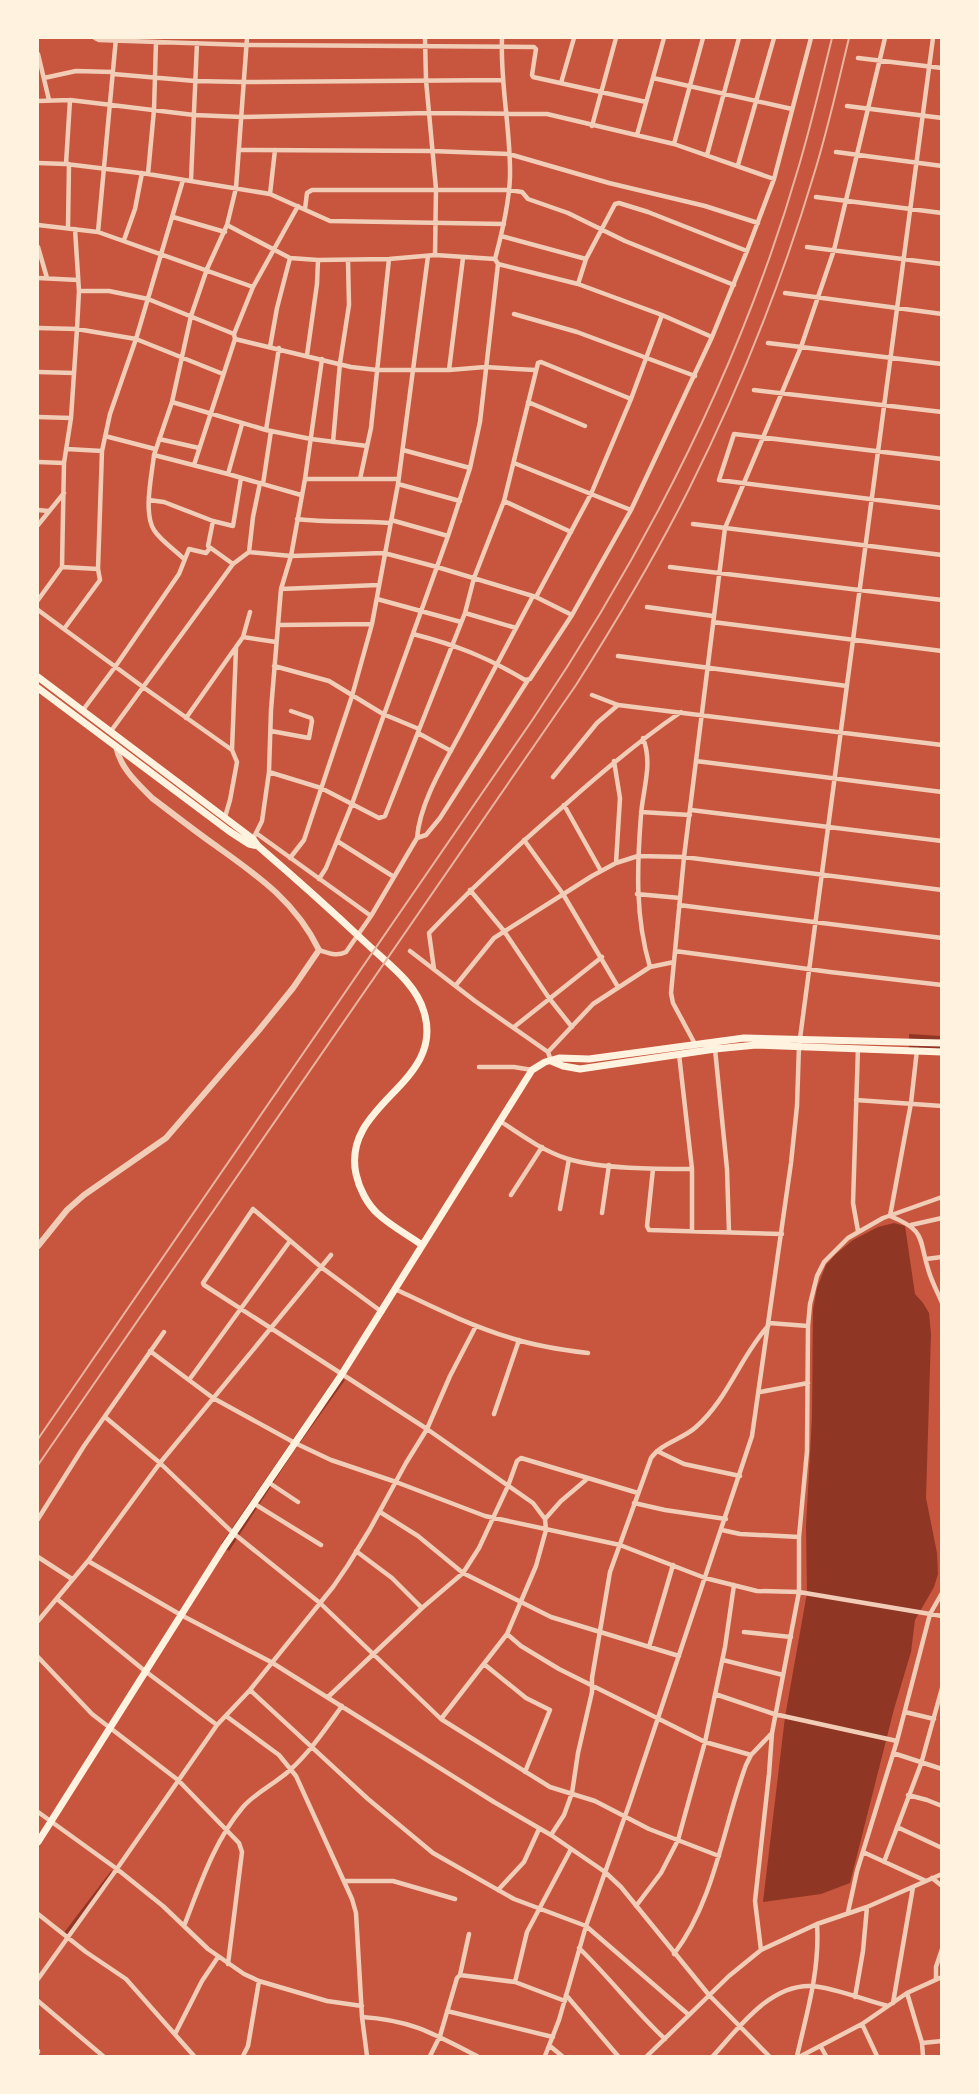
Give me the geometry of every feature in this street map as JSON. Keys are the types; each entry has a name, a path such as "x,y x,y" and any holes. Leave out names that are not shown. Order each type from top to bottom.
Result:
{"main road":[{"path":"38,677 85,723 229,831 258,846 403,977 415,991 424,1010 427,1034 423,1054 410,1075 378,1107 363,1127 354,1162 359,1185 368,1202 378,1214 422,1245"},
{"path":"38,688 71,707 83,710 225,817 254,836 258,846"},
{"path":"85,723 90,716"},
{"path":"637,1057 695,1044 756,1038 858,1048 942,1052"},
{"path":"38,1842 233,1533 382,1312 532,1070 550,1060 559,1058 637,1057 800,1042 942,1043"}],"street":[{"path":"95,38 99,40 246,45 535,47 533,77 646,102"},
{"path":"184,559 153,528 149,500 154,455 172,402 191,316 207,269 225,232 236,188 247,38"},
{"path":"424,38 436,189 435,255"},
{"path":"319,879 326,868 352,804 470,468 480,422 497,262 509,190 502,38"},
{"path":"561,83 574,38"},
{"path":"592,126 616,38"},
{"path":"637,135 664,38"},
{"path":"674,144 703,38"},
{"path":"707,155 739,38"},
{"path":"738,165 774,38"},
{"path":"417,838 426,836 440,818 572,615 631,510 695,376 758,224 774,178 811,38"},
{"path":"695,1044 671,998 684,857 725,528 801,347 834,250 885,38"},
{"path":"545,2056 565,2001 586,1926 625,1818 753,1436 782,1234 797,1106 800,1042 809,969 933,38"},
{"path":"98,232 116,39"},
{"path":"124,240 145,174 154,110 156,42"},
{"path":"191,180 197,43"},
{"path":"38,54 49,100"},
{"path":"858,58 942,68"},
{"path":"44,78 76,71 195,81 503,80"},
{"path":"653,78 792,109"},
{"path":"38,101 70,100 194,115 242,117 429,113 547,114 674,144 774,178"},
{"path":"68,227 70,100"},
{"path":"847,106 942,118"},
{"path":"240,150 432,151 509,154 609,183 705,206 758,224"},
{"path":"270,194 274,150"},
{"path":"836,152 942,166"},
{"path":"38,163 68,164 191,180 270,194 330,221 504,224"},
{"path":"64,629 98,585 102,451 105,436 183,180"},
{"path":"305,209 308,193 312,190 436,189 522,192 528,199 568,213 625,241 734,285"},
{"path":"816,197 942,213"},
{"path":"578,284 586,259 615,204 623,203 747,251"},
{"path":"194,465 234,336 253,287 298,206"},
{"path":"173,217 225,232"},
{"path":"38,225 98,232 253,287"},
{"path":"227,225 290,258 348,260 435,255 497,262 578,284 712,336"},
{"path":"38,600 62,567 64,463 71,418 79,291 75,229"},
{"path":"501,236 586,259"},
{"path":"38,247 48,278"},
{"path":"807,247 942,264"},
{"path":"290,858 304,840 352,696 372,624 403,450 428,256"},
{"path":"270,347 290,258"},
{"path":"449,370 463,258"},
{"path":"360,479 367,446 389,259"},
{"path":"307,355 318,260"},
{"path":"333,442 340,363 349,305 348,260"},
{"path":"38,278 78,280"},
{"path":"79,291 120,292 148,299 234,336 270,347 377,370 449,370 485,367 535,370"},
{"path":"785,293 942,314"},
{"path":"514,314 577,332 695,376"},
{"path":"116,746 118,755 137,783 152,798 275,890 310,931 319,950 333,955 346,952 371,916 417,838 417,829 429,798 451,751 591,494 631,399 662,315"},
{"path":"38,328 77,329 136,339 223,374"},
{"path":"768,343 942,364"},
{"path":"249,552 253,517 262,484 279,348"},
{"path":"322,359 305,479 291,556 280,589 269,772 262,821 254,836 290,858 371,916"},
{"path":"269,772 321,788 379,818 385,816 465,613 474,578 504,501 538,363 542,362 631,399"},
{"path":"38,372 74,373"},
{"path":"754,390 942,412"},
{"path":"172,402 268,431 367,446"},
{"path":"528,402 585,426"},
{"path":"38,417 71,418"},
{"path":"228,474 242,424"},
{"path":"942,459 734,434 719,480 942,508"},
{"path":"105,436 155,449"},
{"path":"159,439 199,448"},
{"path":"67,449 102,451"},
{"path":"403,450 470,468"},
{"path":"154,455 301,495"},
{"path":"38,462 64,463"},
{"path":"514,463 631,510"},
{"path":"149,500 175,505 230,526 234,525 241,478"},
{"path":"305,479 398,482 460,501"},
{"path":"38,525 64,493"},
{"path":"504,501 571,532"},
{"path":"38,510 48,511"},
{"path":"297,519 315,522 390,521 448,536"},
{"path":"213,521 208,546 233,564"},
{"path":"693,524 942,555"},
{"path":"83,710 179,574 189,549 206,553 210,548"},
{"path":"111,731 233,564 249,552 291,556 384,553 535,597 572,615"},
{"path":"62,567 98,569"},
{"path":"670,567 942,600"},
{"path":"280,589 378,585"},
{"path":"377,599 461,622"},
{"path":"647,607 713,619 942,651"},
{"path":"38,610 232,750"},
{"path":"186,718 243,637 250,612"},
{"path":"465,613 516,628"},
{"path":"278,625 372,624"},
{"path":"413,634 452,644 497,663 528,680"},
{"path":"243,637 276,642"},
{"path":"225,817 237,762 232,750 236,648"},
{"path":"618,656 847,686"},
{"path":"274,666 329,681 451,751"},
{"path":"592,695 618,705 942,745"},
{"path":"553,777 597,723 618,705"},
{"path":"271,731 309,738 311,718 291,711"},
{"path":"434,969 429,933 470,890 614,761 681,712"},
{"path":"643,738 648,770 641,812 637,894 643,944 650,967"},
{"path":"614,761 620,798 616,863"},
{"path":"696,761 942,792"},
{"path":"564,805 602,871"},
{"path":"641,812 690,812 942,842"},
{"path":"524,840 563,894 618,987"},
{"path":"337,841 394,877"},
{"path":"456,985 494,938 616,863 638,856 684,857 942,890"},
{"path":"470,890 504,931 549,998 572,1027"},
{"path":"637,894 680,898"},
{"path":"679,905 942,938"},
{"path":"38,1246 67,1210 84,1195 166,1138 266,1022 319,950"},
{"path":"410,951 475,1001 548,1052 550,1060"},
{"path":"675,951 942,985"},
{"path":"514,1027 602,957"},
{"path":"548,1052 593,1004 650,967 674,962"},
{"path":"858,1048 853,1203 858,1231"},
{"path":"715,1049 727,1169 729,1232"},
{"path":"890,1216 911,1103 917,1050"},
{"path":"679,1054 692,1169 692,1231"},
{"path":"478,1067 514,1067 532,1070"},
{"path":"856,1100 942,1106"},
{"path":"500,1121 542,1148 569,1159 652,1169 692,1169"},
{"path":"511,1195 542,1148"},
{"path":"560,1209 569,1159"},
{"path":"602,1213 609,1165"},
{"path":"652,1169 648,1228 651,1231 782,1234"},
{"path":"761,1950 755,1901 774,1714 799,1592 800,1537 807,1451 810,1304 817,1276 824,1262 841,1244 858,1231 890,1216 942,1197"},
{"path":"382,1312 321,1267 253,1209 203,1283 427,1429 533,1503 545,1519 546,1530 536,1566 507,1634 441,1719"},
{"path":"890,1216 911,1225 922,1241 929,1272 942,1303"},
{"path":"911,1225 942,1218"},
{"path":"189,1380 290,1241"},
{"path":"38,1621 88,1561 160,1463 331,1255"},
{"path":"926,1259 942,1257"},
{"path":"395,1289 476,1326 519,1340 588,1353"},
{"path":"769,1325 808,1326"},
{"path":"551,1835 566,1812 572,1793 610,1572 651,1458 657,1450 687,1434 708,1416 728,1388 753,1344 769,1325"},
{"path":"38,1979 218,1725 250,1690 320,1603 357,1551 427,1429 450,1376 476,1326"},
{"path":"38,1519 164,1332"},
{"path":"494,1414 519,1340"},
{"path":"150,1351 213,1398 295,1443 332,1460 492,1519 621,1545 705,1578 765,1592 799,1592 942,1616"},
{"path":"760,1392 808,1383"},
{"path":"105,1417 160,1463 233,1533 320,1603 415,1697 441,1719 550,1787 595,1801 625,1818 719,1856"},
{"path":"657,1450 684,1464 740,1476"},
{"path":"328,1697 422,1608 463,1573 479,1548 517,1461 524,1458 587,1479 638,1492"},
{"path":"545,1519 561,1501 587,1479"},
{"path":"268,1482 298,1502"},
{"path":"254,1503 321,1545"},
{"path":"634,1503 726,1519"},
{"path":"380,1512 418,1536 463,1573 551,1617 679,1656"},
{"path":"722,1530 740,1534 800,1537"},
{"path":"357,1551 392,1578 422,1608"},
{"path":"38,1557 72,1579"},
{"path":"88,1561 181,1615 271,1662 551,1835 605,1872 709,1995 769,2056"},
{"path":"649,1647 673,1566"},
{"path":"636,1906 661,1873 678,1840 705,1742 723,1660 734,1585"},
{"path":"848,1912 856,1870 897,1741 930,1614 942,1593"},
{"path":"57,1599 145,1671 218,1725"},
{"path":"744,1632 791,1637"},
{"path":"507,1634 521,1646 551,1664 705,1742 751,1755"},
{"path":"38,1657 92,1714 178,1780 239,1843 242,1851 228,1964"},
{"path":"723,1660 783,1675"},
{"path":"484,1664 526,1698 550,1710 525,1772"},
{"path":"884,1862 921,1764 941,1689"},
{"path":"250,1690 311,1748 433,1853 514,1899 586,1926 689,2015"},
{"path":"715,1694 774,1714 897,1741"},
{"path":"184,1926 202,1879 226,1829 250,1799 291,1769 311,1748 342,1706"},
{"path":"904,1712 934,1719"},
{"path":"226,1716 279,1755 291,1769 311,1806 344,1881 356,1913 362,2017 367,2056"},
{"path":"674,1954 693,1927 719,1856 740,1781 751,1755 772,1733"},
{"path":"893,1753 942,1769"},
{"path":"908,1795 942,1806"},
{"path":"38,1812 117,1869 163,1906 218,1957 244,1974 259,1981 327,2001 362,2006"},
{"path":"897,1827 942,1848"},
{"path":"498,1890 524,1862 540,1829"},
{"path":"515,1982 527,1932 571,1849"},
{"path":"863,1852 926,1881"},
{"path":"647,2056 709,1995 761,1950 817,1924 867,1907 942,1874"},
{"path":"932,1878 942,1886"},
{"path":"344,1881 393,1881 455,1899"},
{"path":"891,2004 912,1887"},
{"path":"855,1997 863,1951 867,1907"},
{"path":"38,1914 126,1979 194,2056"},
{"path":"799,2056 818,1953 817,1924"},
{"path":"430,2056 440,2036 457,1978 460,1975 468,1934"},
{"path":"579,1948 665,2039"},
{"path":"799,2056 821,2047 862,2024 908,1993 939,1978 936,1967 942,1949"},
{"path":"175,2034 202,1981 218,1957"},
{"path":"460,1975 515,1982 565,2001"},
{"path":"243,2056 248,2046 259,1981"},
{"path":"713,2056 764,2004 791,1989 813,1986 891,2004"},
{"path":"908,1993 922,2043 923,2056"},
{"path":"566,1995 618,2056"},
{"path":"38,2001 103,2056"},
{"path":"447,2011 553,2037"},
{"path":"362,2017 402,2021 440,2036 477,2056"},
{"path":"862,2024 878,2056"},
{"path":"922,2043 942,2041"},
{"path":"550,2046 562,2056"},
{"path":"821,2047 826,2056"},
{"path":"92,2056 96,2051"}],"shaded area":[{"path":"909,1034 941,1036 941,1054 909,1052"},
{"path":"894,1223 905,1226 915,1294 929,1313 931,1334 926,1498 937,1553 938,1574 934,1587 915,1620 911,1652 894,1709 850,1883 821,1894 763,1902 785,1717 807,1593 806,1526 812,1418 813,1310 817,1288 826,1265 836,1254 853,1240 878,1227"},
{"path":"337,1375 345,1380 294,1451 229,1551 221,1544"},
{"path":"111,1871 116,1874 70,1938 63,1934"}],"railway":[{"path":"38,1439 533,719 614,590 686,454 719,385 748,314 775,242 798,169 832,38"},
{"path":"38,1465 576,685 649,564 725,413 774,294 819,157 849,38"}]}
